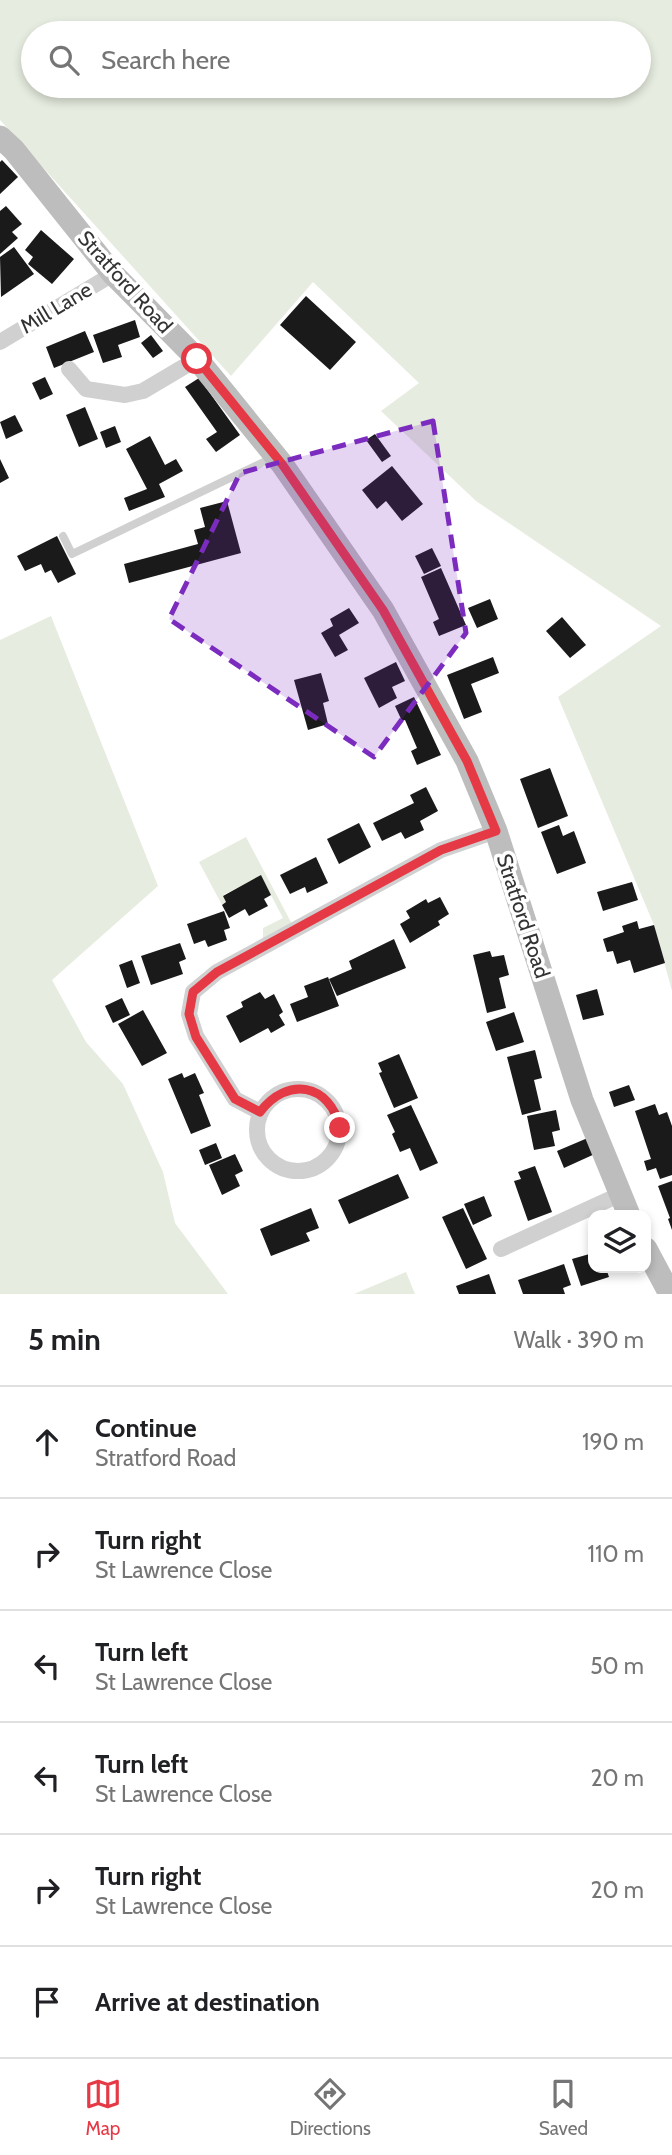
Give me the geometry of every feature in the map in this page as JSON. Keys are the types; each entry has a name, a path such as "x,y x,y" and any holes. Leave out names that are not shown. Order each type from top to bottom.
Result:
{"street":[{"name":"Stratford Road","path":"0,137 14,150 113,274 197,359 275,456 383,610 467,761 496,831 582,1100 625,1205"},
{"name":"Mill Lane","path":"0,342 113,274"},
{"path":"69,369 86,389 125,395 143,391 197,359"},
{"path":"260,1112 235,1099 196,1037 189,1014 193,992 217,972 441,850 496,831"},
{"path":"294,1089 315,1092 327,1100 337,1114 339,1139 333,1153 321,1165 308,1170 287,1170 274,1164 264,1153 258,1140 260,1112 281,1092 294,1089"},
{"path":"501,1249 625,1205"},
{"path":"651,1258 670,1294"}],"lane":[{"path":"63,536 72,554 275,456"}],"highlighted area":[{"path":"433,421 466,633 374,757 169,619 240,473"}],"shaded area":[{"path":"0,0 672,0 672,991 654,925 558,697 661,626 476,501 381,411 419,383 313,282 231,376 0,120"},
{"path":"51,616 158,886 52,980 86,1042 123,1084 163,1172 175,1223 228,1294 0,1294 0,640"},
{"path":"246,837 293,926 263,941 263,928 283,918 261,876 223,895 226,902 222,905 199,862"},
{"path":"406,1272 415,1294 354,1294"}],"building":[{"path":"2,160 18,177 0,194 0,162"},
{"path":"6,206 22,224 12,232 18,238 0,254 0,211"},
{"path":"41,230 74,259 52,284 28,264 33,257 25,250"},
{"path":"14,247 34,274 1,297 0,257"},
{"path":"306,296 356,342 330,370 280,325"},
{"path":"135,320 140,337 118,345 122,357 103,363 93,335"},
{"path":"85,331 94,352 54,368 46,347"},
{"path":"151,335 163,351 153,358 141,343"},
{"path":"45,377 53,394 40,400 32,383"},
{"path":"199,378 240,435 216,452 206,439 217,432 185,387"},
{"path":"85,407 98,439 79,447 66,415"},
{"path":"15,415 23,431 6,439 0,422"},
{"path":"115,426 121,442 106,448 100,432"},
{"path":"375,434 391,456 382,462 366,440"},
{"path":"150,436 165,465 176,459 183,471 159,484 165,497 129,511 124,498 147,489 126,449"},
{"path":"0,459 9,478 0,483"},
{"path":"392,466 423,504 402,521 386,501 377,509 362,490"},
{"path":"227,501 241,553 129,583 124,564 198,544 194,530 205,527 200,508"},
{"path":"57,536 76,574 58,583 51,570 45,573 41,564 25,571 17,556"},
{"path":"432,548 441,566 424,574 415,556"},
{"path":"441,568 466,625 439,636 433,622 439,619 421,577"},
{"path":"490,599 498,619 477,628 468,608"},
{"path":"349,608 359,623 339,635 348,650 335,657 321,633 333,626 330,619"},
{"path":"562,617 586,645 570,658 546,631"},
{"path":"493,657 499,673 471,684 482,712 464,719 447,675"},
{"path":"396,662 405,681 392,687 397,698 379,708 364,678"},
{"path":"321,673 329,701 323,703 328,724 308,730 294,680"},
{"path":"414,697 441,755 417,765 411,751 417,748 405,720 402,721 395,706"},
{"path":"550,768 568,816 538,828 520,779"},
{"path":"426,787 438,811 420,821 424,830 405,839 401,832 382,841 373,823 414,803 410,795"},
{"path":"359,823 371,847 339,864 327,839"},
{"path":"559,825 563,836 574,831 586,863 557,874 541,832"},
{"path":"316,857 328,883 307,893 305,887 290,894 280,875"},
{"path":"261,875 271,895 264,899 268,906 249,916 245,909 229,918 222,905 226,902 223,896"},
{"path":"632,882 638,900 603,911 597,892"},
{"path":"440,897 449,914 438,921 440,925 410,943 400,924 410,918 406,911 426,899 428,903"},
{"path":"224,911 230,928 224,930 227,940 208,947 205,940 194,944 187,924"},
{"path":"637,921 639,929 654,925 665,963 634,973 630,960 617,964 613,951 607,952 603,939 624,932 622,926"},
{"path":"394,939 406,968 337,996 329,979 352,969 349,961"},
{"path":"180,943 186,959 179,962 183,974 151,985 141,956"},
{"path":"490,951 492,957 504,955 509,975 499,978 506,1008 487,1013 473,955"},
{"path":"132,960 140,983 127,988 119,965"},
{"path":"328,977 339,1006 297,1022 290,1004 308,997 304,986"},
{"path":"597,989 604,1015 583,1020 576,995"},
{"path":"260,992 265,999 274,994 283,1012 279,1015 285,1025 271,1033 268,1028 240,1043 226,1016 243,1007 241,1002"},
{"path":"122,998 130,1015 113,1023 105,1006"},
{"path":"143,1010 167,1053 142,1066 118,1024"},
{"path":"514,1012 524,1042 496,1051 486,1022"},
{"path":"535,1050 542,1078 534,1080 541,1110 522,1115 507,1057"},
{"path":"399,1054 418,1098 394,1108 379,1073 382,1072 378,1063"},
{"path":"182,1073 184,1078 195,1073 204,1093 199,1095 211,1126 191,1134 168,1079"},
{"path":"629,1085 635,1100 614,1107 609,1092"},
{"path":"655,1104 659,1115 667,1112 672,1126 672,1175 660,1179 656,1168 647,1171 644,1161 651,1159 635,1111"},
{"path":"411,1105 438,1163 420,1171 410,1148 400,1152 387,1115"},
{"path":"556,1110 560,1130 552,1132 555,1146 534,1150 527,1116"},
{"path":"590,1137 597,1153 564,1168 557,1151"},
{"path":"216,1143 222,1158 205,1165 199,1150"},
{"path":"235,1154 243,1171 235,1175 240,1186 222,1195 209,1165"},
{"path":"535,1166 552,1212 528,1221 514,1181 521,1179 518,1172"},
{"path":"398,1174 409,1198 349,1224 338,1200"},
{"path":"672,1181 672,1230 658,1186"},
{"path":"484,1196 492,1216 473,1225 464,1204"},
{"path":"311,1208 319,1228 306,1233 310,1241 271,1256 260,1229"},
{"path":"463,1208 487,1259 466,1269 442,1217"},
{"path":"588,1254 588,1273 608,1273 609,1277 581,1286 572,1259"},
{"path":"564,1264 571,1285 563,1288 565,1294 523,1294 518,1280"},
{"path":"489,1274 496,1294 459,1294 456,1286"}],"route":[{"path":"197,359 282,464 383,610 467,761 496,831 441,850 217,972 193,992 189,1014 196,1037 235,1099 260,1112 281,1092 294,1089 315,1092 327,1100 337,1114 340,1128"}]}
